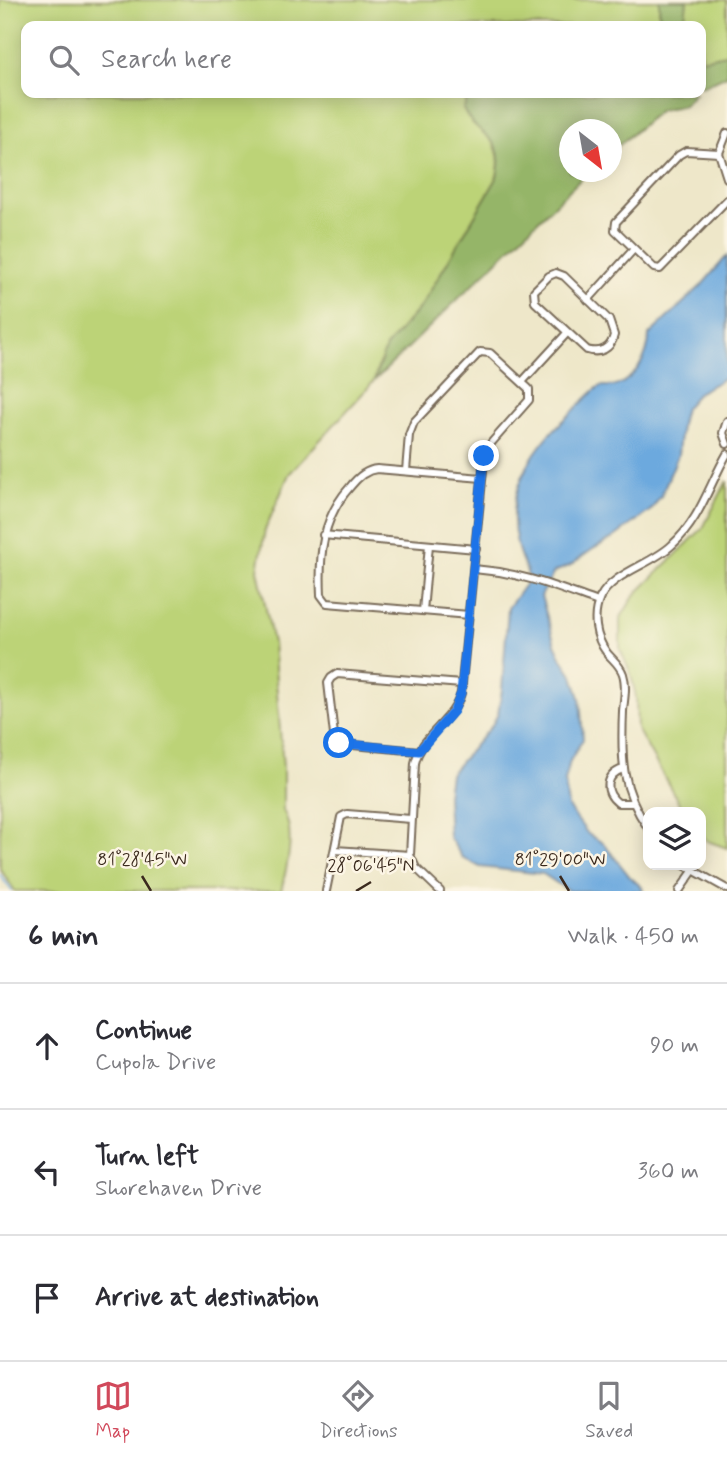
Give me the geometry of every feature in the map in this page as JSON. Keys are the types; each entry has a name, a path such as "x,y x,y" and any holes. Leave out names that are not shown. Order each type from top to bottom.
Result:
{"street":[{"path":"727,132 719,153 727,178"},
{"path":"719,153 686,151 678,155 614,226 617,233 654,268 663,268 727,200"},
{"path":"588,300 635,249"},
{"path":"556,273 564,276 588,300 612,324 614,331 612,342 602,350 592,352 584,348 533,298 534,291 549,275 556,273"},
{"path":"522,382 568,333"},
{"path":"406,471 409,435 414,422 477,354 483,351 490,353 529,389 530,397 487,445 460,699 454,711 419,751 415,763 410,855 416,868 440,891"},
{"path":"727,421 723,433 727,444"},
{"path":"643,820 632,803 623,769 625,683 621,670 598,636 595,620 598,603 610,583 649,562 682,535 699,512 727,454"},
{"path":"469,614 324,601 321,595 320,573 323,535 335,507 361,475 377,469 482,478"},
{"path":"323,535 476,549"},
{"path":"423,611 429,545"},
{"path":"474,569 524,575 598,603"},
{"path":"419,751 339,743 334,735 328,683 331,677 337,674 462,684"},
{"path":"623,769 614,773 609,780 609,793 618,803 632,803"},
{"path":"326,891 338,820 343,815 411,819"},
{"path":"335,850 410,855"},
{"path":"680,891 693,871 727,889"}],"green space":[{"path":"0,0 659,0 659,21 21,21 21,98 468,98 465,102 466,115 488,136 499,159 496,180 422,305 402,327 379,363 374,381 289,474 265,530 258,570 273,643 283,767 283,810 290,839 281,891 15,891 0,869"},
{"path":"659,0 687,0 685,21 660,21"},
{"path":"687,0 727,0 727,54 706,58 706,21 685,21"},
{"path":"727,54 727,75 706,85 706,58"},
{"path":"468,98 690,98 684,105 660,110 622,142 622,119 559,119 559,182 578,182 374,381 386,347 422,305 496,180 499,154 490,139 469,119 463,109"},
{"path":"727,481 727,848 706,840 706,807 681,807 637,729 636,697 631,674 620,649 620,619 634,596 703,528"}],"water":[{"path":"727,256 727,377 699,392 685,408 678,455 661,496 651,510 613,538 569,566 554,572 541,596 555,644 573,676 580,698 583,739 570,761 565,781 568,807 588,834 603,843 643,891 569,891 543,874 480,867 462,857 449,837 447,795 450,774 491,727 498,714 508,608 529,579 518,548 514,526 514,508 523,476 540,446 592,393 599,387 622,383 635,372 644,358 649,335 701,286"}],"waterway":[{"path":"0,875 12,891"}],"route":[{"path":"339,743 419,751 457,706 461,693 484,456"}]}
